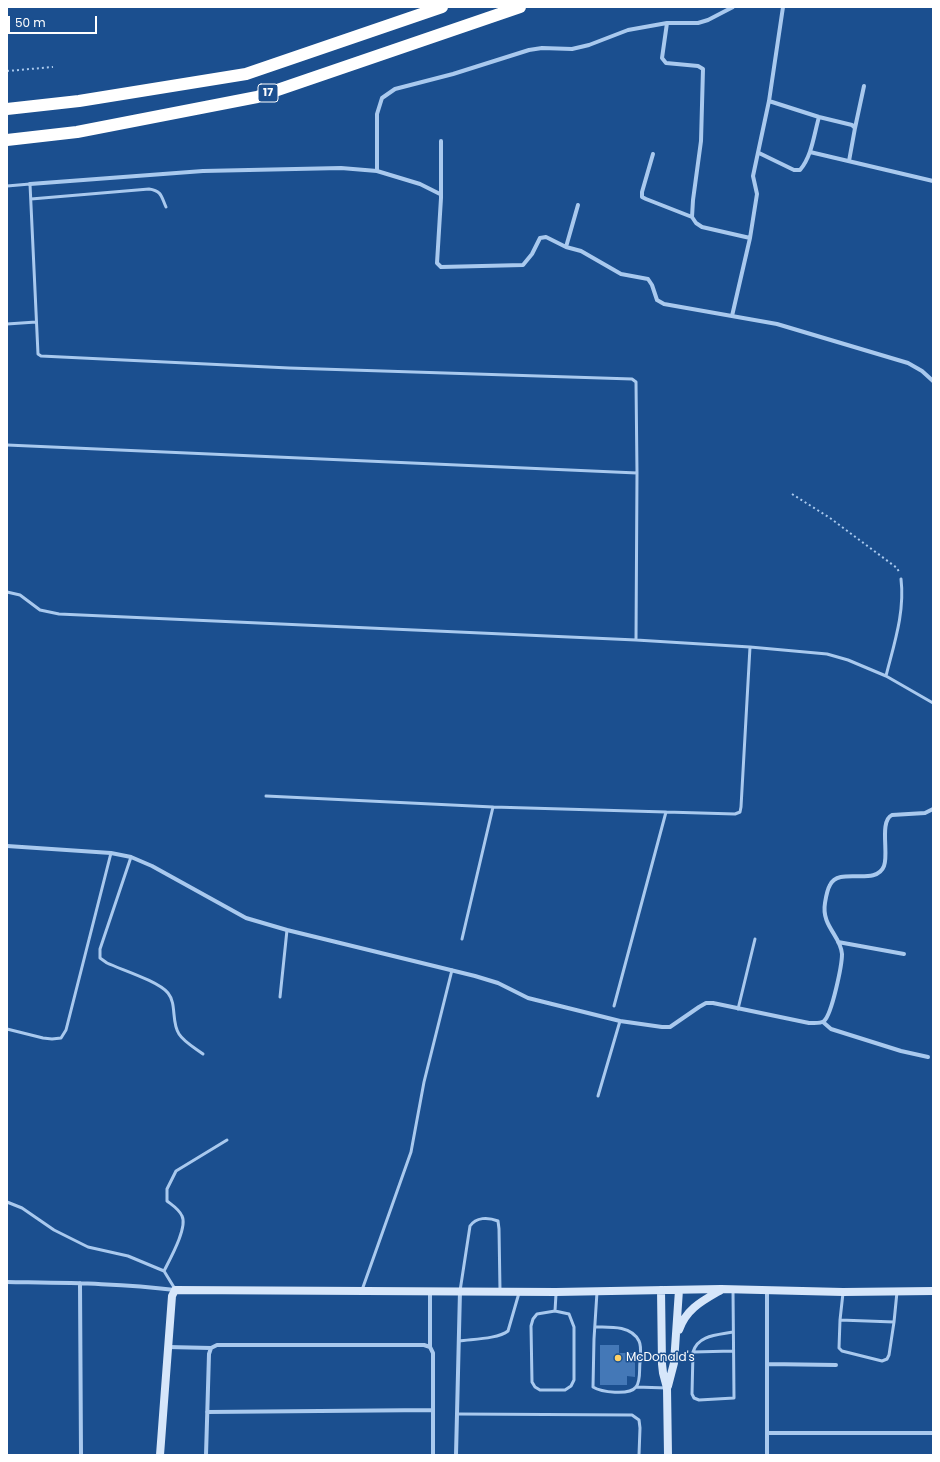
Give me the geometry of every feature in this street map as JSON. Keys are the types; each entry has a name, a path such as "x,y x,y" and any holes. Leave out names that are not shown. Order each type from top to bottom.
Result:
{"highway":[{"name":"17","path":"7,140 77,132 257,97 520,7"},
{"name":"17","path":"7,109 79,100 246,74 436,8"}],"main road":[{"path":"676,1338 681,1324 689,1311 721,1289"},
{"path":"160,1455 172,1296 175,1290 556,1292 721,1289 843,1292 933,1290"},
{"path":"661,1290 662,1364 667,1388 668,1455"},
{"path":"667,1388 674,1363 679,1290"}],"street":[{"path":"377,171 377,114 382,98 395,89 453,74 529,50 542,48 572,49 589,45 628,30 667,23 698,23 708,20 733,7"},
{"path":"732,316 750,238 757,194 753,176 769,102 784,7"},
{"path":"667,23 662,58 663,61 666,63 698,66 703,69 701,141 692,217"},
{"path":"849,161 864,86"},
{"path":"769,102 852,125 855,128"},
{"path":"759,153 794,170 800,170 810,152 819,117"},
{"path":"441,141 437,263 441,267 523,265 532,254 540,238 546,237 566,247 581,251 621,274 648,279 652,285 657,300 664,304 777,324 908,363 922,370 933,381"},
{"path":"810,152 933,181"},
{"path":"653,154 642,196 646,199 692,217 696,223 702,227 750,238"},
{"path":"30,184 203,171 341,168 377,171 420,184 440,194"},
{"path":"566,247 578,205"},
{"path":"823,1022 829,1014 833,1002 842,953 838,942 830,929 825,913 825,904 830,884 835,879 844,877 873,876 884,868 886,822 889,816 924,813 933,809"},
{"path":"7,846 112,853 130,857 152,866 246,918 287,930 452,970 498,983 528,998 620,1021 670,1027 706,1003 713,1003 809,1023 823,1022 831,1029 895,1049 928,1057"},
{"path":"838,942 904,954"},
{"path":"7,1282 80,1283 175,1290"},
{"path":"80,1283 81,1455"},
{"path":"768,1290 768,1455"},
{"path":"430,1291 430,1347 433,1353 433,1455"},
{"path":"456,1455 460,1291"},
{"path":"168,1347 210,1348 217,1345 424,1345 430,1347"},
{"path":"206,1455 210,1348"},
{"path":"767,1364 836,1365"},
{"path":"207,1412 433,1410"},
{"path":"767,1433 933,1433"}],"lane":[{"path":"7,186 30,184 38,354 41,356 289,368 632,379 636,382 637,386 636,640"},
{"path":"31,199 149,188 157,190 166,207"},
{"path":"7,324 36,322"},
{"path":"7,445 637,473"},
{"path":"886,676 900,622 903,590 901,579"},
{"path":"7,592 20,596 40,610 59,614 636,640 750,647 827,654 848,660 886,676 933,703"},
{"path":"266,796 493,807 735,814 740,812 742,800 750,647"},
{"path":"462,939 493,807"},
{"path":"614,1006 666,812"},
{"path":"7,1029 52,1039 61,1038 66,1030 112,853"},
{"path":"130,857 100,949 100,958 107,963 157,984 167,992 172,998 179,1034 203,1054"},
{"path":"280,998 287,930"},
{"path":"738,1008 755,939"},
{"path":"362,1290 411,1152 424,1082 452,970"},
{"path":"598,1096 620,1021"},
{"path":"164,1270 184,1227 183,1217 178,1210 166,1201 167,1188 176,1171 227,1140"},
{"path":"7,1202 22,1208 54,1230 88,1247 128,1256 164,1270 175,1290"},
{"path":"460,1291 470,1226 474,1221 482,1219 492,1219 498,1221 500,1291"},
{"path":"733,1290 734,1397 733,1399 699,1400 694,1398 692,1394 693,1352 697,1343 704,1338 733,1332"},
{"path":"459,1341 497,1336 508,1331 519,1291"},
{"path":"556,1292 556,1311"},
{"path":"597,1292 593,1387 604,1391 624,1391 631,1390 636,1387 667,1388"},
{"path":"843,1292 839,1348 842,1351 882,1361 887,1359 889,1355 897,1292"},
{"path":"556,1311 569,1314 574,1326 574,1380 571,1386 565,1390 540,1390 535,1387 532,1382 531,1326 533,1319 537,1314 556,1311"},
{"path":"840,1320 894,1322"},
{"path":"595,1327 617,1327 628,1331 639,1342 639,1381 636,1387"},
{"path":"693,1352 733,1351"},
{"path":"458,1414 632,1415 639,1420 639,1455"}],"path":[{"path":"7,71 54,67"},
{"path":"792,494 830,518 897,568 901,579"}],"building":[{"path":"600,1345 619,1345 619,1353 635,1353 635,1377 627,1376 627,1385 600,1385"}],"place":[{"name":"McDonald's","path":"618,1358"}]}
